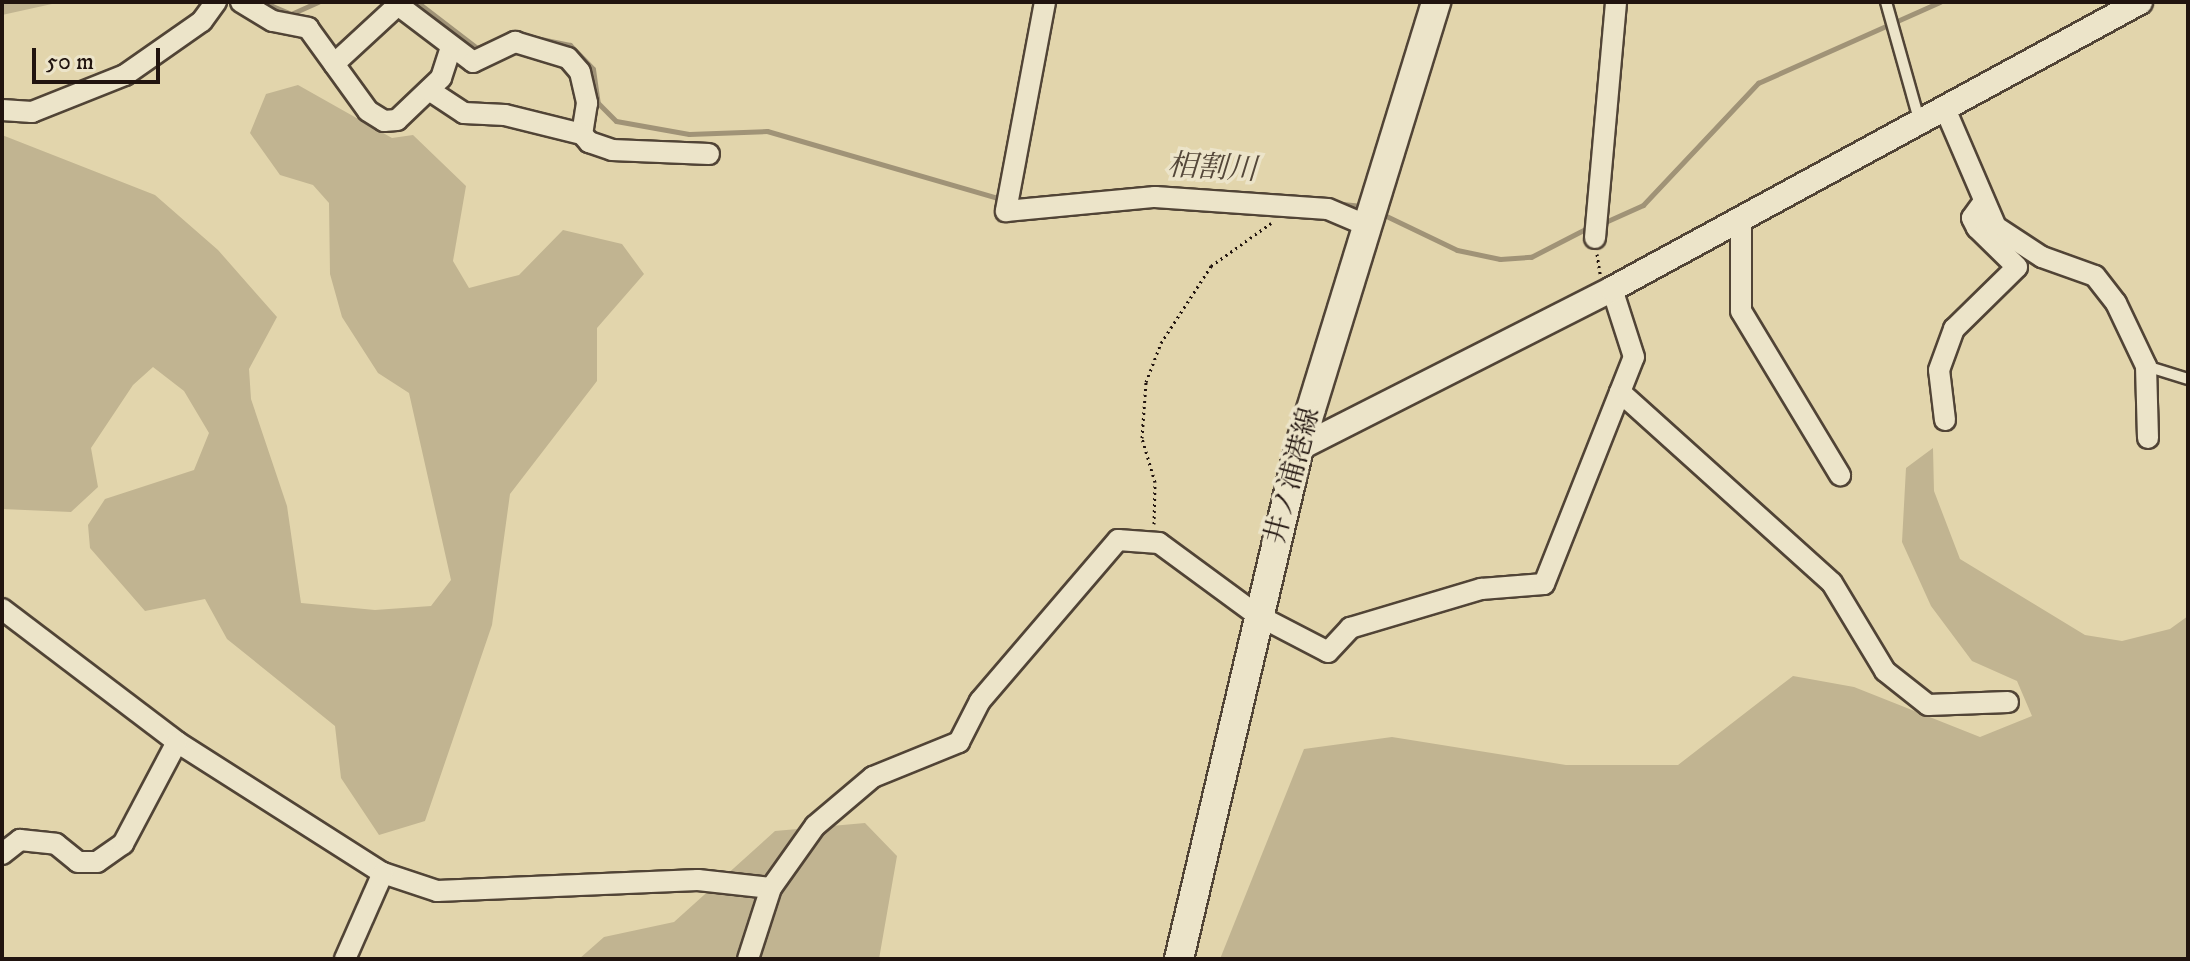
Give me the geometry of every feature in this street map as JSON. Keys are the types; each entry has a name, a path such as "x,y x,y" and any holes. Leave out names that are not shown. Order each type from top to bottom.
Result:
{"main road":[{"name":"井ノ浦港線","path":"1179,959 1257,615 1299,448 1364,224 1436,2"}],"street":[{"path":"2,110 32,112 125,75 202,21 216,2"},
{"path":"241,2 273,21 308,28 334,64 384,121 397,120 429,90 451,48"},
{"path":"1045,2 1006,211 1155,197 1328,209 1364,224"},
{"path":"1595,238 1616,2"},
{"path":"1299,448 1608,291 1946,111 2140,2"},
{"path":"334,64 398,5 473,62 515,42 568,58 587,103 582,134"},
{"path":"429,90 464,113 505,115 582,134 612,150 709,154"},
{"path":"1946,111 1982,204 2020,245 2095,276 2146,366 2148,438"},
{"path":"1945,420 1939,370 1954,329 2017,267 1977,228 1972,218 1982,204"},
{"path":"1741,220 1741,311 1840,475"},
{"path":"748,959 771,888 815,826 873,777 959,742 980,701 1118,540 1153,541 1257,615 1328,652 1350,628 1481,589 1544,584 1634,357 1608,291"},
{"path":"1620,392 1832,583 1885,671 1928,705 2008,702"},
{"path":"2,609 177,742 383,873 437,891 698,880 771,888"},
{"path":"2,854 20,840 56,844 78,862 97,862 123,844 177,742"},
{"path":"345,959 383,873"}],"lane":[{"path":"1886,2 1921,124"},
{"path":"2146,366 2188,379"}],"path":[{"path":"1153,541 1155,482 1142,438 1146,382 1161,343 1211,266 1289,208"},
{"path":"1595,238 1608,291"}],"shaded area":[{"path":"2,2 61,2 2,15"},
{"path":"298,85 392,138 413,135 466,186 453,261 469,288 519,275 563,230 622,244 644,274 597,328 597,381 510,494 492,625 425,821 379,835 341,778 335,726 227,639 205,599 145,611 90,548 88,525 105,499 194,470 209,433 184,391 153,367 133,385 91,448 98,487 71,512 2,509 2,135 155,195 218,250 277,317 249,369 251,399 287,506 301,603 375,610 431,606 451,580 409,393 378,373 342,317 330,274 329,203 313,185 280,175 250,133 266,94"},
{"path":"1933,448 1934,491 1960,559 2085,635 2122,641 2170,629 2188,616 2188,959 1220,959 1304,749 1392,737 1566,765 1678,765 1793,676 1854,687 1980,737 2032,716 2017,681 1972,661 1931,606 1902,542 1906,468"},
{"path":"865,823 897,856 879,959 579,959 604,937 674,922 775,831"}],"waterway":[{"name":"相割川","path":"263,2 291,14 318,2"},
{"name":"相割川","path":"417,2 477,48 502,38"},
{"name":"相割川","path":"1603,223 1643,205 1758,83 1940,2"},
{"name":"相割川","path":"516,34 570,45 593,69 598,103 616,121 689,134 767,131 1004,200"},
{"path":"1149,188 1205,191"},
{"path":"1235,193 1364,206"},
{"name":"相割川","path":"1380,213 1457,250 1500,259 1531,257 1589,227"}]}
